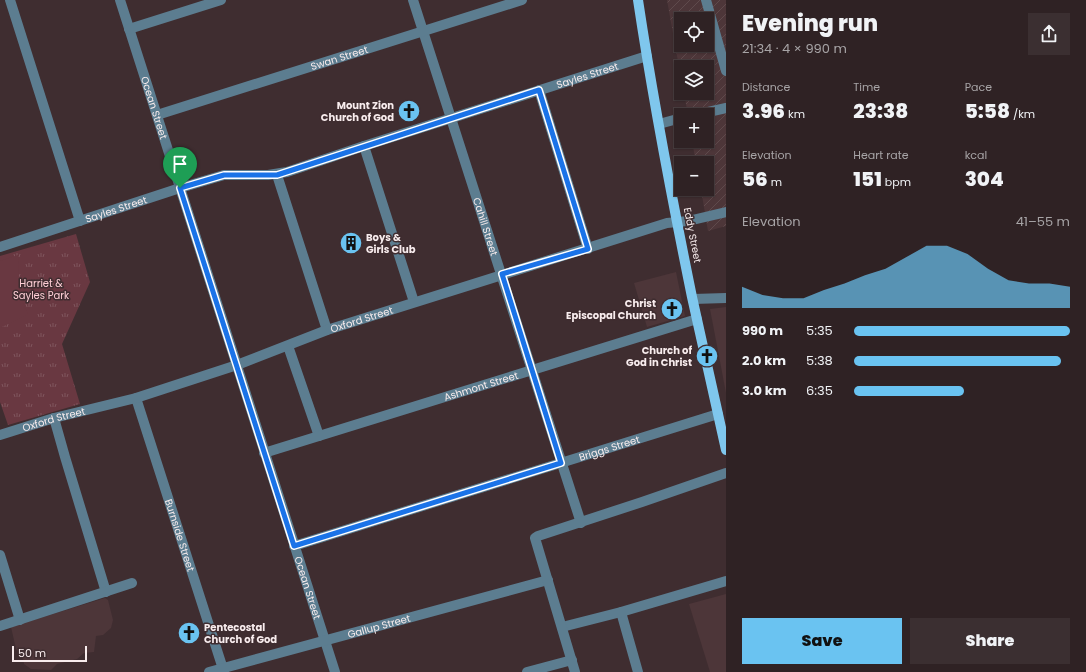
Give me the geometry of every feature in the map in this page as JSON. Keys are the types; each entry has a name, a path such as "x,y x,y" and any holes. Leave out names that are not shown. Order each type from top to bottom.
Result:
{"main road":[{"name":"Eddy Street","path":"638,0 659,124 693,299 726,450"}],"street":[{"path":"10,0 80,220"},
{"name":"Ocean Street","path":"120,0 335,672"},
{"path":"129,29 221,0"},
{"name":"Cahill Street","path":"413,0 581,523"},
{"name":"Swan Street","path":"157,115 522,0"},
{"path":"706,0 726,71"},
{"name":"Sayles Street","path":"0,247 80,220 224,175 277,175 647,56"},
{"path":"539,90 588,249"},
{"path":"714,111 726,108"},
{"path":"659,124 674,120"},
{"path":"364,146 414,302"},
{"path":"277,175 327,330"},
{"name":"Oxford Street","path":"0,435 54,418 136,398 237,366 327,330 667,223 688,221 726,212"},
{"path":"693,299 726,298"},
{"name":"Ashmont Street","path":"264,453 697,319"},
{"path":"288,346 319,436"},
{"name":"Burnside Street","path":"136,398 223,670"},
{"name":"Briggs Street","path":"294,546 718,414"},
{"path":"54,418 106,592"},
{"path":"575,672 535,538 726,473"},
{"path":"0,555 20,620"},
{"name":"Gallup Street","path":"209,672 223,670 548,580"},
{"path":"562,627 622,612 726,581"},
{"path":"0,626 132,583"},
{"path":"622,612 638,672"},
{"path":"527,672 572,660"}],"shaded area":[{"path":"667,0 726,0 726,226 708,231 702,196 714,196 714,156 695,156 693,148 714,148 714,108 687,108 685,100 714,100 714,60 678,60 676,52 714,52 714,12 674,12 674,39"},
{"path":"676,272 685,316 647,327 634,283"},
{"path":"726,307 726,393 710,309"},
{"path":"726,594 726,672 710,672 689,604"},
{"path":"105,598 108,600 113,620 111,628 103,635 96,636 94,652 84,653 77,659 57,664 51,670 31,669 24,664 23,659 16,649 11,627"}],"green space":[{"name":"Harriet & Sayles Park","path":"76,234 90,282 62,344 80,404 8,425 0,402 0,256"},
{"path":"18,255 20,296 28,314 0,328 0,261"}],"place":[{"name":"Mount Zion Church of God","path":"409,111"},
{"name":"Boys & Girls Club","path":"351,243"},
{"name":"Christ Episcopal Church","path":"672,309"},
{"name":"Church of God in Christ","path":"707,356"},
{"name":"Pentecostal Church of God","path":"189,633"}],"route":[{"path":"539,90 588,249 502,274 561,463 294,546 180,188 224,175 277,175 539,90"}]}
